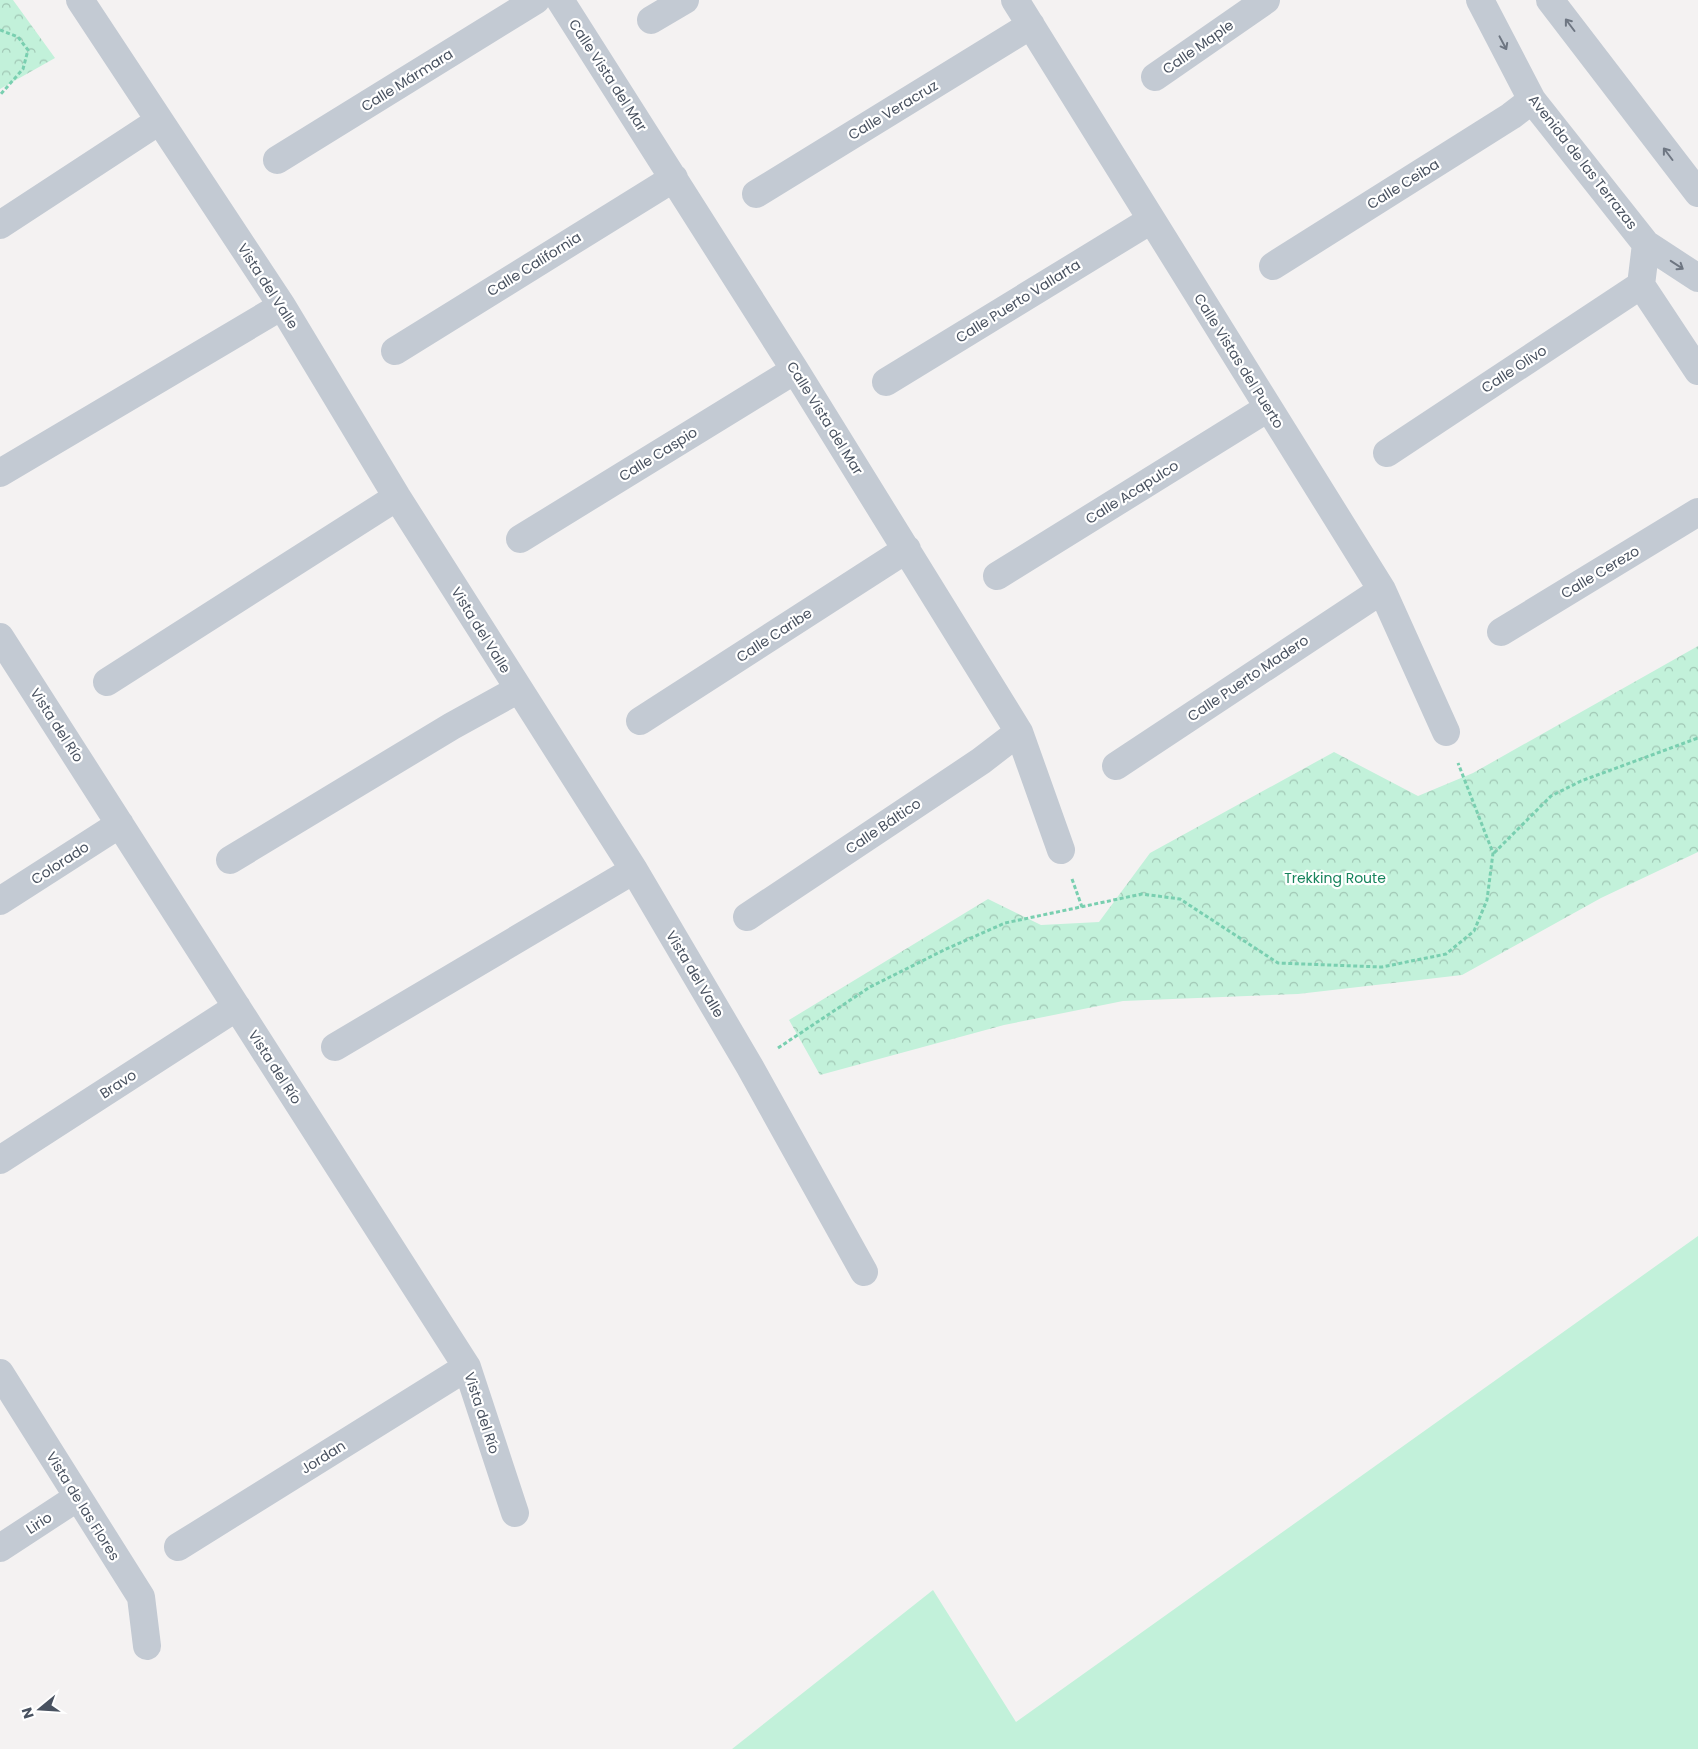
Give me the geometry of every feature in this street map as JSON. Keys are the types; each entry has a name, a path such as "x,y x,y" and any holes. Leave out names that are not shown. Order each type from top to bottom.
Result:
{"street":[{"name":"Vista del Valle","path":"80,0 282,306 397,498 634,870 750,1067 864,1272"},
{"name":"Calle Mármara","path":"277,160 536,0"},
{"name":"Calle Vista del Mar","path":"560,0 795,370 1019,732 1060,850"},
{"path":"651,20 684,0"},
{"name":"Calle Vistas del Puerto","path":"1016,0 1382,590 1446,732"},
{"name":"Calle Maple","path":"1155,77 1266,0"},
{"name":"Avenida de las Terrazas","path":"1480,0 1532,100 1646,244 1698,278"},
{"path":"1550,0 1698,193"},
{"name":"Calle Veracruz","path":"756,194 1031,25"},
{"name":"Calle Ceiba","path":"1273,266 1511,116 1532,100"},
{"path":"0,225 159,121"},
{"name":"Calle California","path":"394,350 674,178"},
{"name":"Calle Puerto Vallarta","path":"886,382 1151,220"},
{"name":"Avenida de las Terrazas","path":"1641,285 1646,244"},
{"path":"1641,285 1698,371"},
{"name":"Calle Olivo","path":"1387,453 1641,285"},
{"path":"0,474 282,306"},
{"name":"Calle Caspio","path":"520,539 795,370"},
{"name":"Calle Acapulco","path":"997,576 1268,408"},
{"path":"107,682 397,498"},
{"name":"Calle Cerezo","path":"1501,632 1698,512"},
{"name":"Calle Caribe","path":"640,721 907,549"},
{"name":"Calle Puerto Madero","path":"1116,766 1382,590"},
{"name":"Vista del Río","path":"0,638 468,1367 515,1513"},
{"path":"230,860 452,726 519,689"},
{"name":"Calle Báltico","path":"746,917 981,760 1019,732"},
{"name":"Colorado","path":"0,901 120,824"},
{"path":"335,1047 634,870"},
{"name":"Bravo","path":"0,1160 237,1007"},
{"name":"Jordan","path":"178,1547 468,1367"},
{"name":"Vista de las Flores","path":"0,1373 141,1597 147,1646"},
{"name":"Lirio","path":"0,1548 78,1497"}],"path":[{"path":"0,30 18,36 28,50 23,69 0,95"},
{"path":"750,1067 870,987 1004,923 1142,894 1180,899 1278,963 1382,967 1446,954 1474,931 1487,900 1493,853 1446,732"},
{"path":"1493,853 1551,796 1581,781 1698,738"}],"green space":[{"path":"0,0 13,0 55,58 0,89"},
{"name":"Trekking Route","path":"1698,646 1698,852 1601,898 1462,975 1298,994 1123,1001 1004,1025 820,1075 789,1020 988,899 1041,925 1099,922 1150,853 1334,752 1418,796 1473,773"},
{"path":"1698,1236 1698,1749 732,1749 933,1590 1016,1722"}]}
